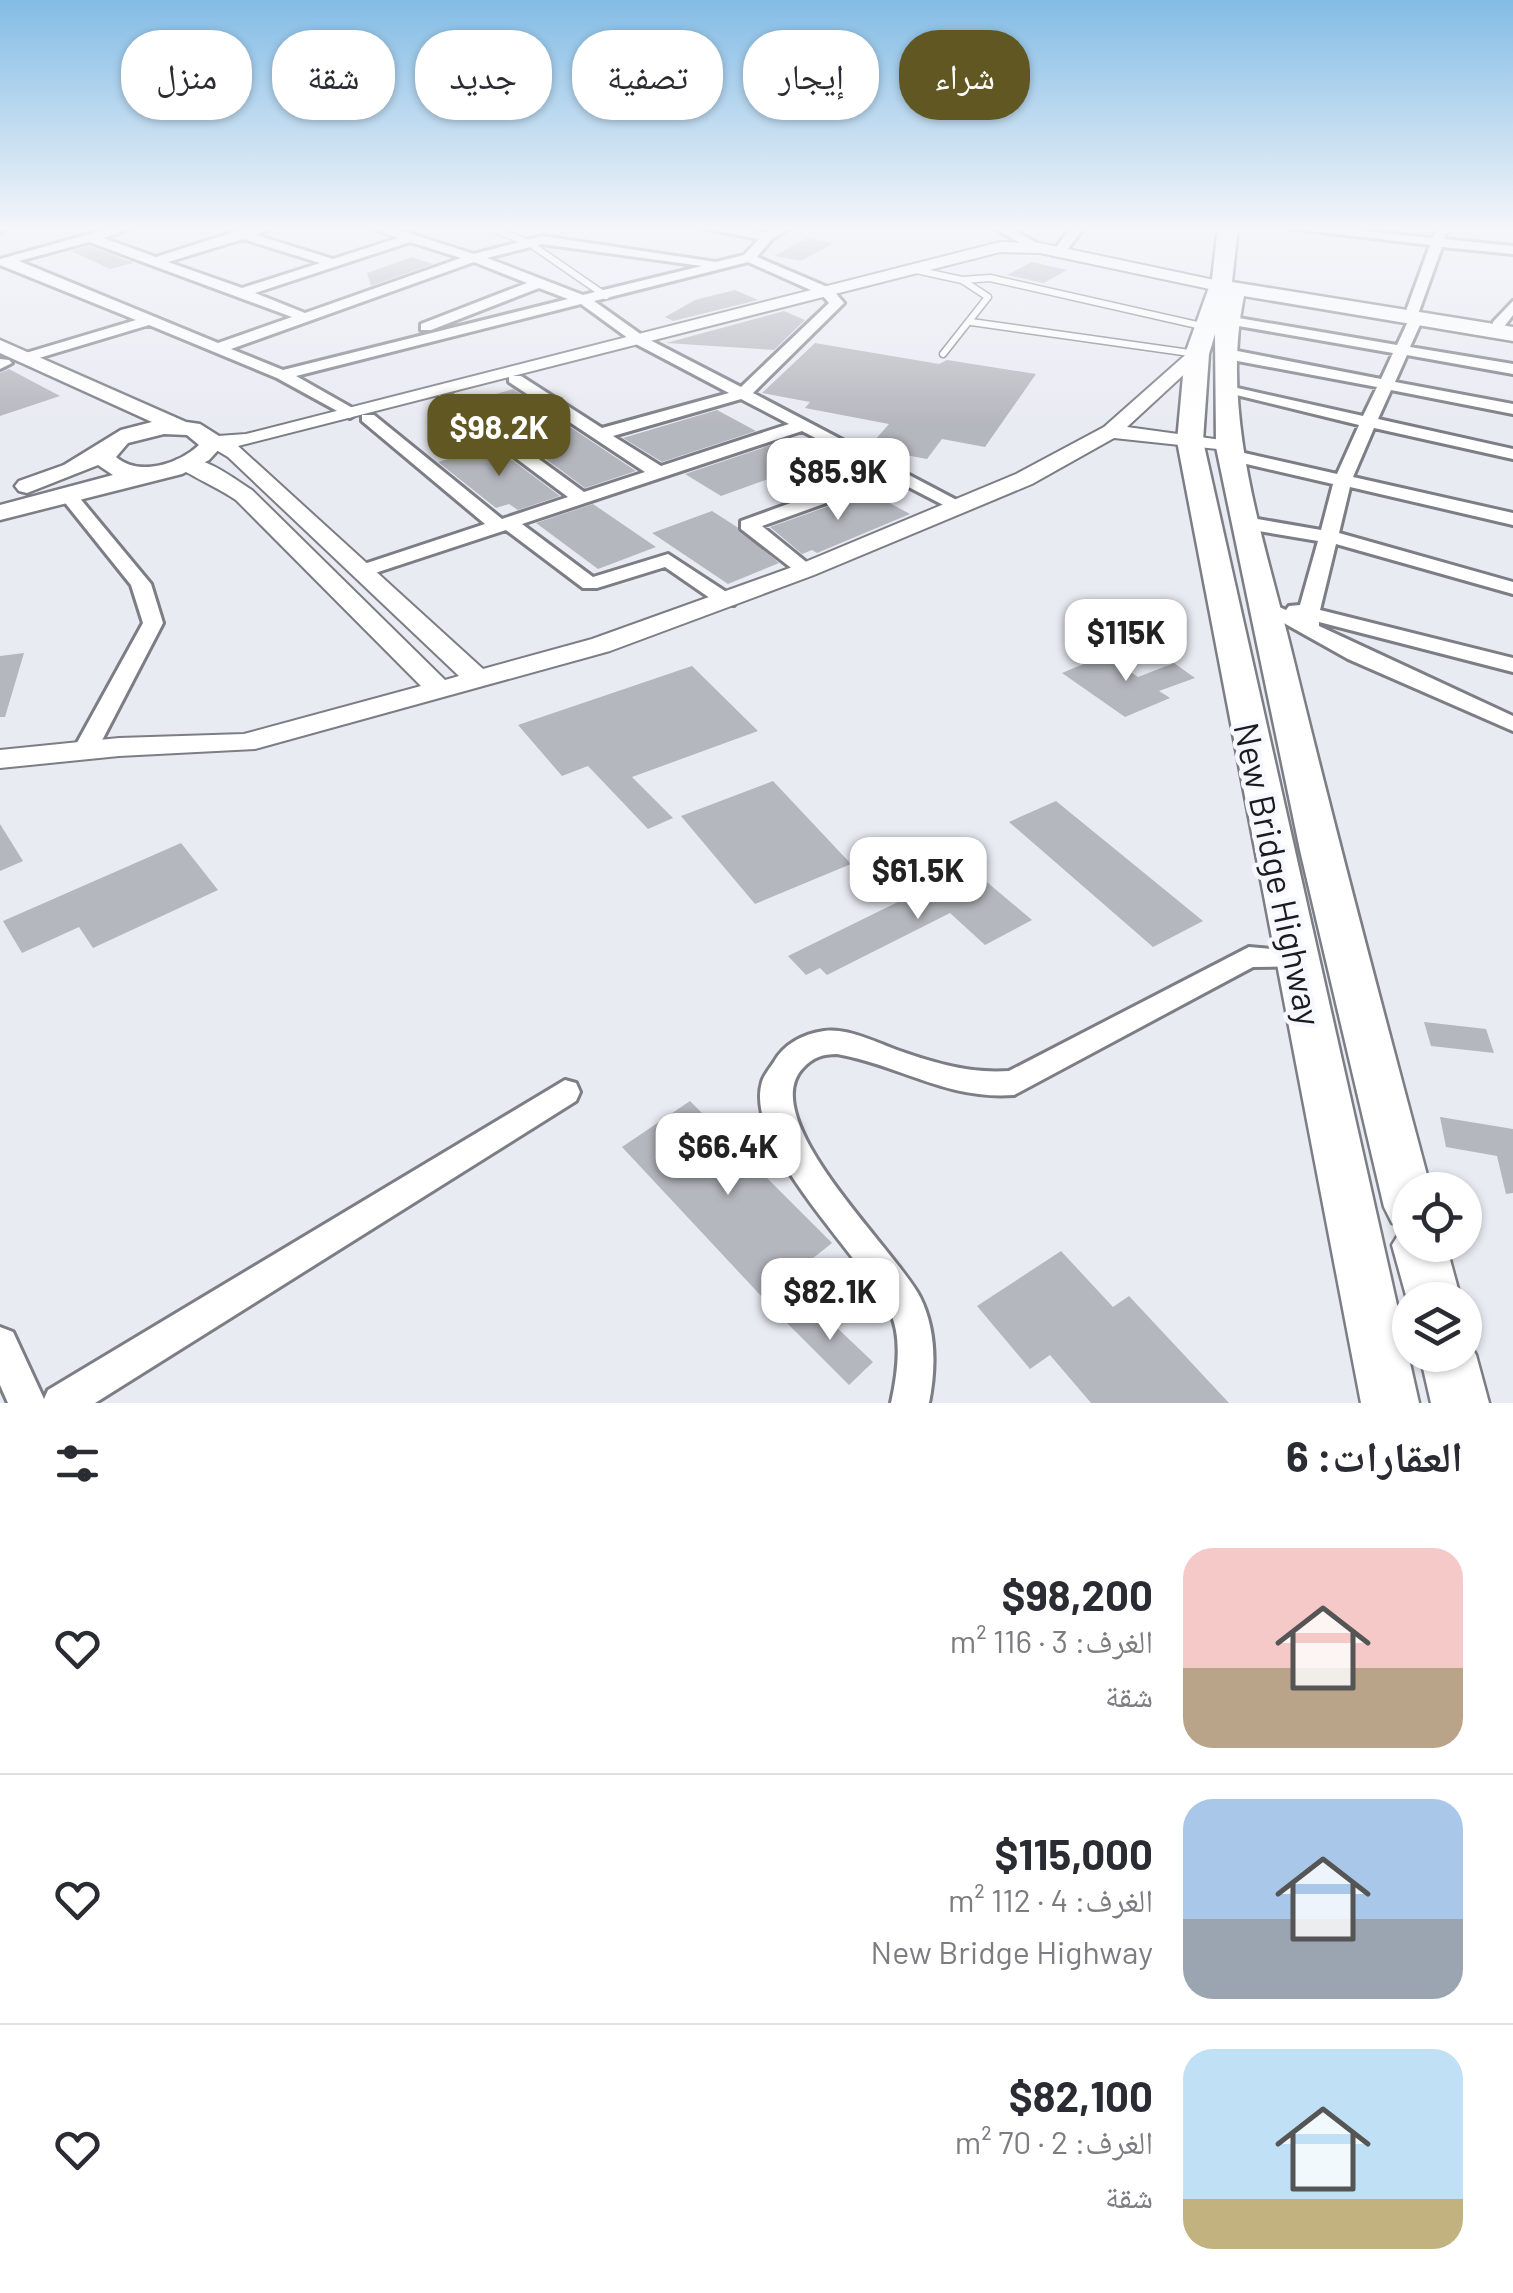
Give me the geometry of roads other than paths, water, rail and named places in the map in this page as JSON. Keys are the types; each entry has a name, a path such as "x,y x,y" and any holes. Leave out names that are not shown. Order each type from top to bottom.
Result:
{"main road":[{"name":"New Bridge Highway","path":"1223,292 1224,390 1230,451 1320,850 1401,1172"},
{"name":"New Bridge Highway","path":"1227,292 1190,441 1390,1403"},
{"path":"1221,311 1414,314 1508,328"},
{"path":"0,513 185,464 205,453 211,440 202,431 180,427 6,358"},
{"path":"6,358 89,402 112,446 109,465 152,472"},
{"path":"0,495 72,470 147,430 180,427"},
{"path":"1452,1372 1460,1403"}],"street":[{"path":"81,292 282,375 359,415 590,584 668,560 727,601"},
{"path":"238,292 306,318"},
{"path":"242,294 247,292"},
{"path":"218,348 377,292"},
{"path":"339,361 518,292"},
{"path":"563,292 586,301 641,341 959,506"},
{"path":"282,375 619,292"},
{"path":"185,464 609,345 641,341 826,292"},
{"path":"600,434 743,394 836,303 828,292"},
{"path":"1170,292 1386,384 1513,409"},
{"path":"1308,620 1344,478 1402,349 1421,292"},
{"path":"1508,328 1513,305"},
{"path":"1221,311 1513,369"},
{"path":"0,759 85,750 245,743 601,645 727,601 1024,479 1111,431 1221,311"},
{"path":"6,358 151,320"},
{"path":"211,440 246,440 444,398 621,352 641,341"},
{"path":"516,380 659,473"},
{"path":"1224,390 1513,454"},
{"path":"444,398 582,499"},
{"path":"362,571 804,425"},
{"path":"1111,431 1190,441 1513,519"},
{"path":"211,440 235,453 479,680"},
{"path":"185,464 209,472 244,495 440,690"},
{"path":"806,570 748,525 894,472"},
{"path":"66,494 141,584 153,622 85,750"},
{"path":"1246,523 1330,537 1513,588"},
{"path":"1267,608 1513,665"},
{"path":"1308,620 1513,724"},
{"path":"910,1403 917,1375 908,1308 807,1172 778,1121 776,1073 809,1046 828,1041 848,1044 960,1082 985,1087 1014,1083 1248,957 1296,959"},
{"path":"62,1403 565,1092"},
{"path":"0,1344 26,1403"}],"lane":[{"path":"601,292 606,296"},
{"path":"943,354 988,297 981,292"},
{"path":"1091,292 1221,311"},
{"path":"971,322 1221,311"}]}
